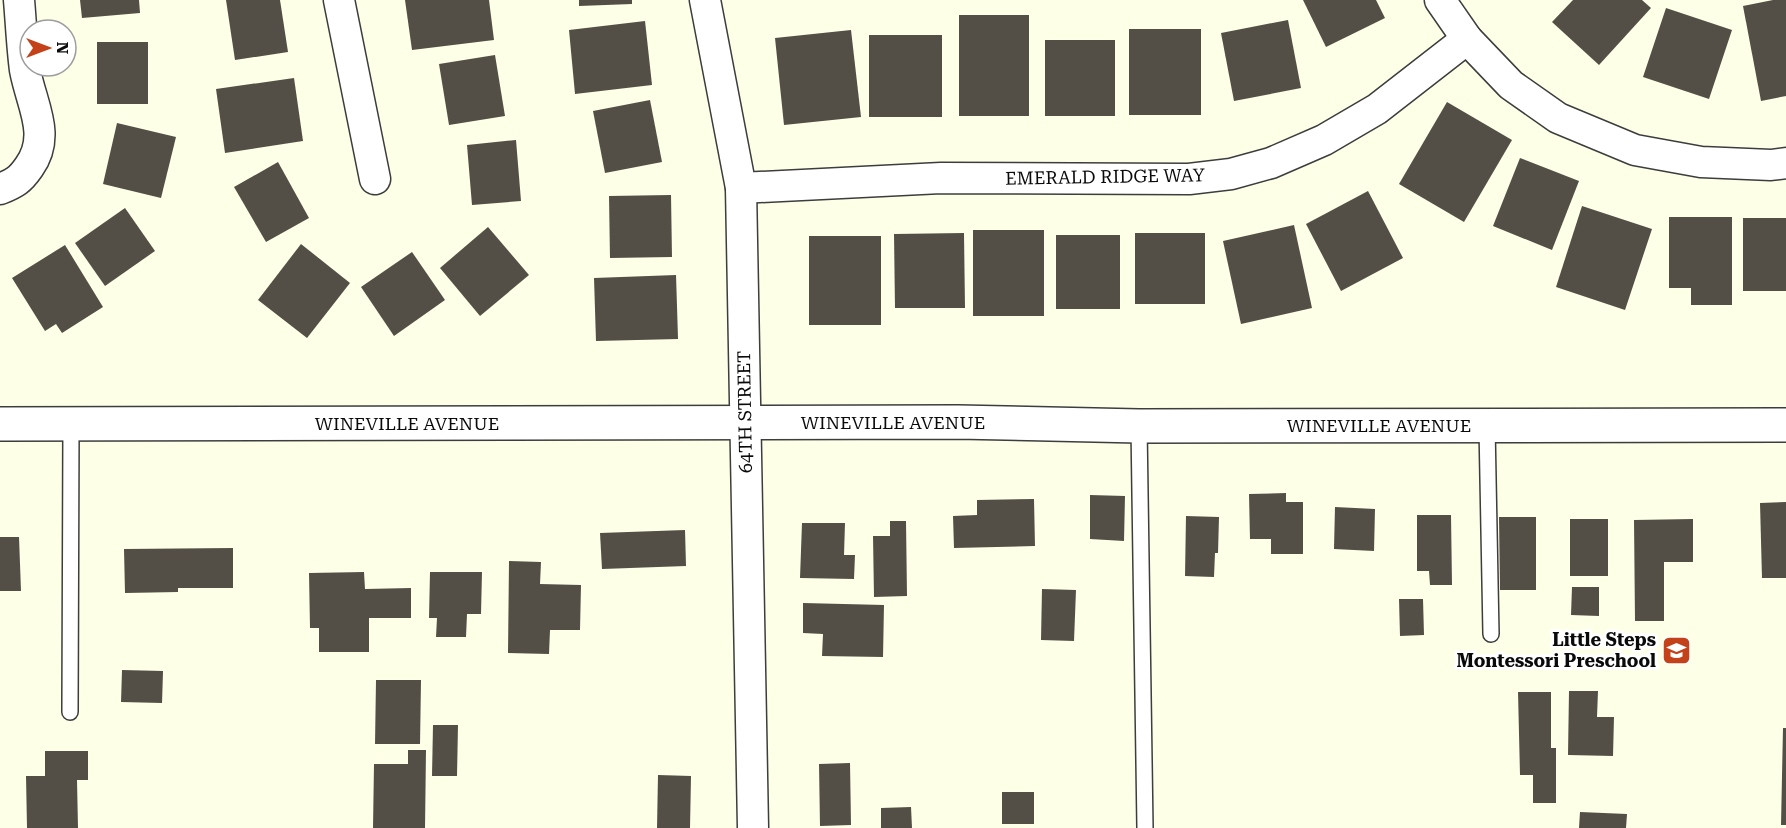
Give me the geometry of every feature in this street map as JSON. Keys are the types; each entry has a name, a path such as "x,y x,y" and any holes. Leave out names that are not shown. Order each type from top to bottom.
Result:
{"street":[{"path":"10,184 36,158 41,137 36,107 25,70 19,0"},
{"path":"339,0 375,179"},
{"name":"64TH STREET","path":"705,0 741,188 753,828"},
{"path":"1440,0 1467,39 1511,85 1558,118 1635,150 1701,162 1770,165 1786,163"},
{"name":"EMERALD RIDGE WAY","path":"741,188 941,178 1188,179 1231,174 1271,163 1324,140 1377,109 1467,39"},
{"name":"WINEVILLE AVENUE","path":"0,424 958,422 1139,426 1786,424"}],"lane":[{"path":"70,712 71,425"},
{"path":"1139,426 1145,828"},
{"path":"1487,426 1491,634"}],"building":[{"path":"80,0 139,0 140,13 82,18"},
{"path":"226,0 280,0 288,52 235,60"},
{"path":"405,0 489,0 494,40 412,50"},
{"path":"579,0 632,0 632,4 579,6"},
{"path":"1303,0 1376,0 1385,18 1326,47"},
{"path":"1573,0 1642,0 1651,8 1599,65 1552,22"},
{"path":"1786,0 1786,96 1761,101 1743,6"},
{"path":"1666,8 1732,30 1709,99 1643,77"},
{"path":"959,15 1029,15 1029,116 959,116"},
{"path":"1288,20 1301,88 1234,101 1221,33"},
{"path":"645,21 652,85 575,94 569,30"},
{"path":"1129,29 1201,29 1201,115 1129,115"},
{"path":"851,30 861,117 784,125 775,38"},
{"path":"869,35 942,35 942,117 869,117"},
{"path":"1045,40 1115,40 1115,116 1045,116"},
{"path":"97,42 148,42 148,104 97,104"},
{"path":"495,55 505,116 449,125 439,64"},
{"path":"294,78 303,141 225,153 216,89"},
{"path":"650,100 662,162 605,173 593,111"},
{"path":"1447,102 1512,140 1464,222 1399,184"},
{"path":"117,123 176,137 161,198 103,184"},
{"path":"516,140 521,201 472,205 467,145"},
{"path":"1520,158 1579,181 1552,250 1493,226"},
{"path":"278,162 309,218 266,242 234,187"},
{"path":"1368,191 1403,258 1341,291 1306,224"},
{"path":"671,195 672,257 610,258 609,196"},
{"path":"1582,206 1652,229 1625,310 1556,287"},
{"path":"125,208 155,251 105,286 75,243"},
{"path":"1669,217 1732,217 1732,305 1691,305 1691,288 1669,288"},
{"path":"1743,218 1786,218 1786,291 1743,291"},
{"path":"1294,225 1312,308 1241,324 1223,241"},
{"path":"488,227 529,275 480,316 440,268"},
{"path":"973,230 1044,230 1044,316 973,316"},
{"path":"964,233 965,308 895,308 894,234"},
{"path":"1135,233 1205,233 1205,304 1135,304"},
{"path":"1056,235 1120,235 1120,309 1056,309"},
{"path":"809,236 881,236 881,325 809,325"},
{"path":"301,244 350,283 307,338 258,300"},
{"path":"65,245 103,307 62,333 56,324 45,331 12,278"},
{"path":"412,252 445,300 394,336 361,287"},
{"path":"676,275 678,339 596,341 594,278"},
{"path":"1286,493 1286,502 1303,502 1303,554 1271,554 1271,539 1250,539 1249,494"},
{"path":"1090,495 1125,496 1124,541 1090,539"},
{"path":"1034,499 1035,546 954,548 953,516 977,515 977,500"},
{"path":"1786,502 1786,578 1762,578 1760,503"},
{"path":"1335,507 1375,509 1374,551 1334,549"},
{"path":"1417,515 1451,515 1452,585 1430,585 1429,571 1417,571"},
{"path":"1186,516 1219,517 1218,553 1215,553 1214,577 1185,576"},
{"path":"1499,517 1536,517 1536,590 1500,590"},
{"path":"1570,519 1608,519 1608,576 1570,576"},
{"name":"Little Steps Montessori Preschool","path":"1693,519 1693,562 1664,562 1664,621 1635,621 1634,520"},
{"path":"890,521 906,521 907,596 874,597 873,536 890,536"},
{"path":"802,523 845,523 844,555 855,555 854,579 800,578"},
{"path":"685,530 686,566 602,569 600,533"},
{"path":"0,537 19,537 21,591 0,591"},
{"path":"233,548 233,588 178,588 178,592 125,593 124,549"},
{"path":"509,561 541,562 540,584 581,585 580,630 550,630 549,654 508,653"},
{"path":"364,572 365,589 411,588 411,618 369,618 369,652 319,652 319,628 310,628 309,573"},
{"path":"430,572 482,572 481,614 467,614 466,637 436,637 437,618 429,618"},
{"path":"1572,587 1599,587 1599,616 1571,615"},
{"path":"1042,589 1076,590 1074,641 1041,640"},
{"path":"1399,599 1423,599 1424,635 1400,636"},
{"path":"803,603 884,605 883,657 822,656 823,634 803,633"},
{"path":"122,670 163,671 162,703 121,702"},
{"path":"376,680 421,680 420,744 375,744"},
{"path":"1569,691 1598,691 1597,717 1614,717 1613,756 1568,755"},
{"path":"1518,692 1551,692 1551,748 1556,748 1556,803 1533,803 1533,775 1520,775"},
{"path":"433,725 458,725 457,776 432,776"},
{"path":"1783,728 1786,728 1786,825 1781,825"},
{"path":"408,750 426,750 425,828 373,828 374,764 408,764"},
{"path":"45,751 88,751 88,780 77,780 78,828 27,828 26,776 45,776"},
{"path":"850,763 851,825 820,826 819,764"},
{"path":"658,775 691,776 690,828 657,828"},
{"path":"1002,792 1034,792 1034,824 1002,824"},
{"path":"911,807 912,828 881,828 881,808"},
{"path":"1580,812 1627,814 1626,828 1579,828"}],"place":[{"name":"Little Steps Montessori Preschool","path":"1677,650"}]}
